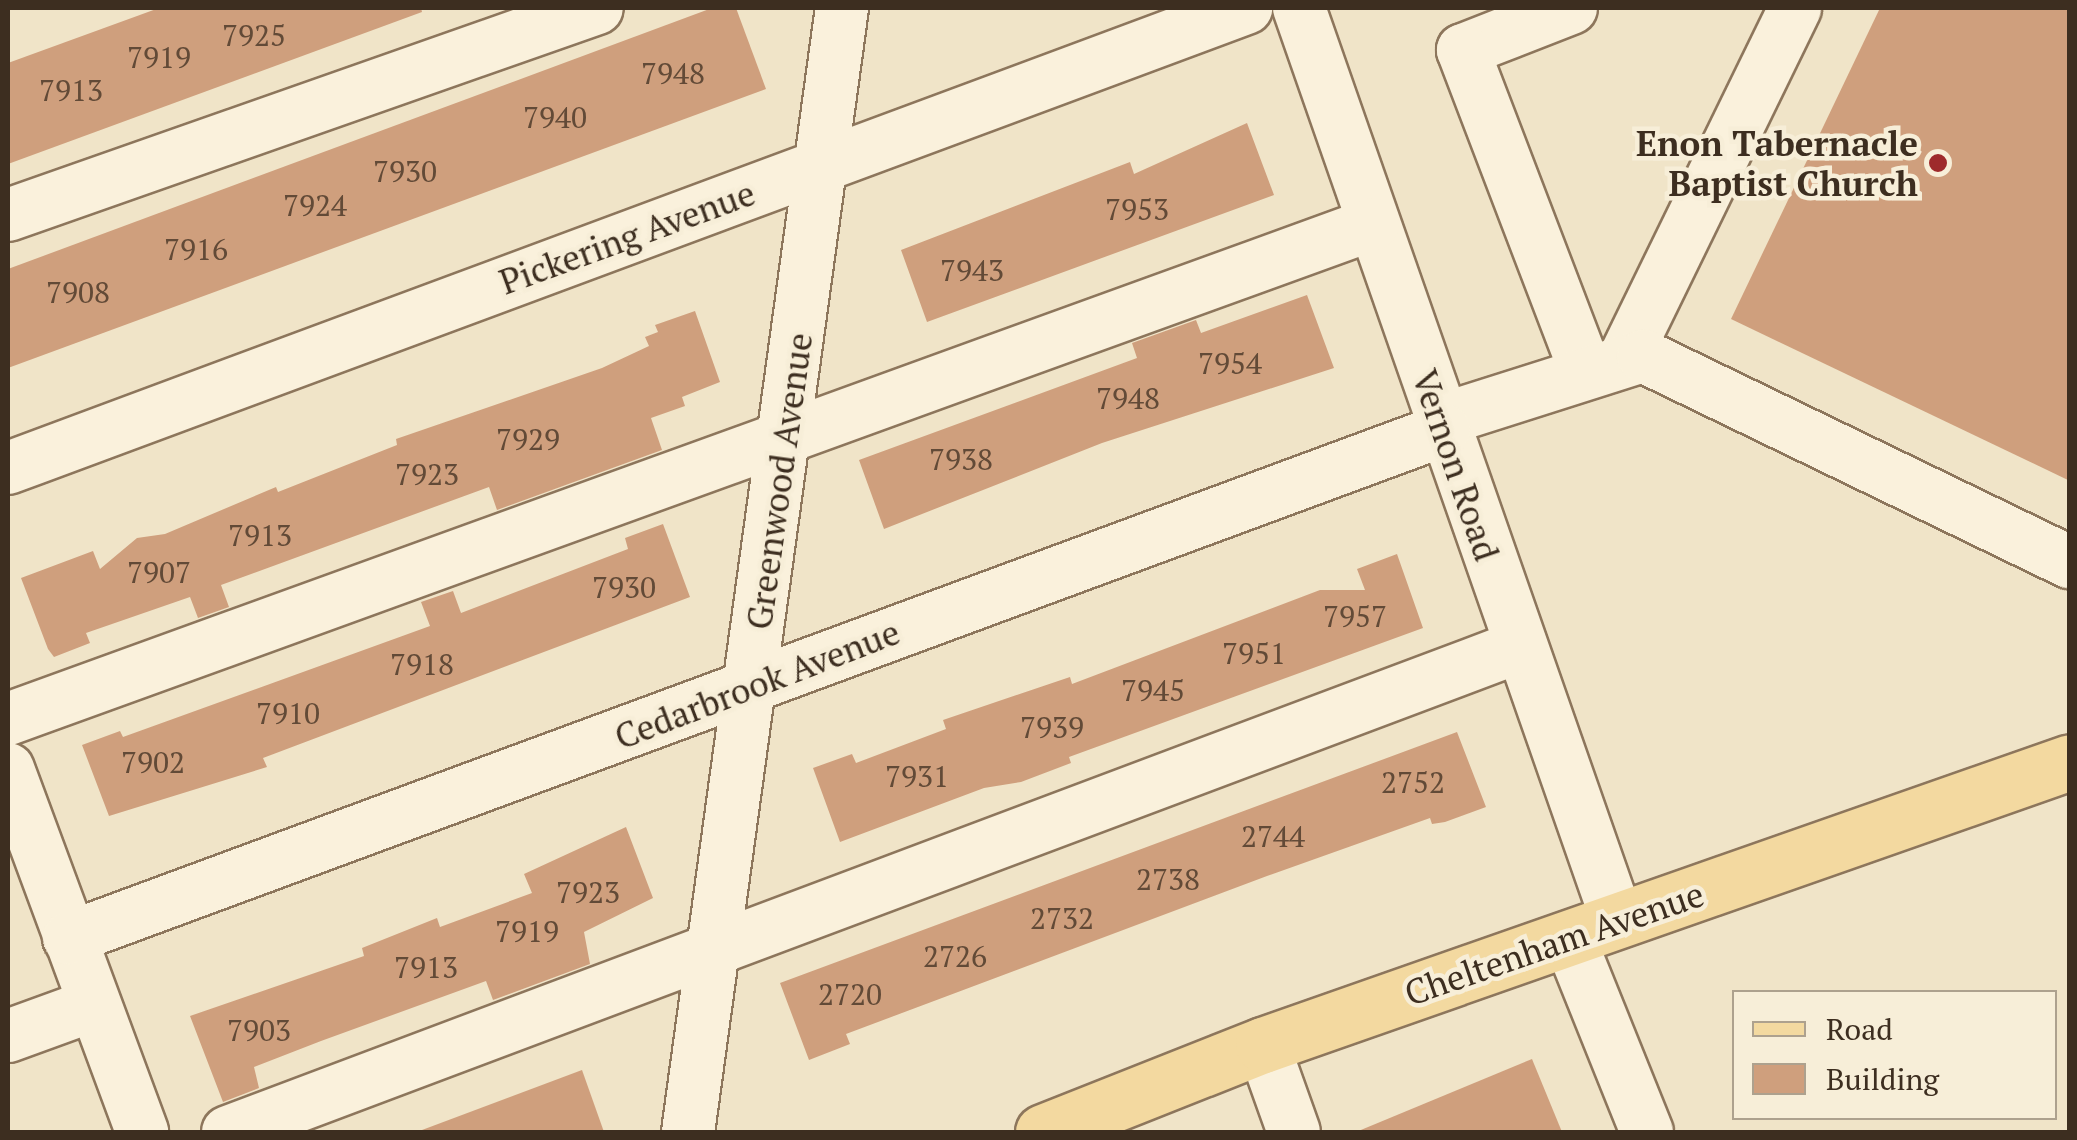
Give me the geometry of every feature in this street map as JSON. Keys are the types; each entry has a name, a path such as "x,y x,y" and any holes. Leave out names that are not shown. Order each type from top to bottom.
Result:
{"main road":[{"name":"Cheltenham Avenue","path":"1042,1132 1124,1118 1263,1045 2070,762"}],"street":[{"path":"8,215 598,8"},
{"name":"Greenwood Avenue","path":"688,1132 748,686 788,432 842,8"},
{"name":"Pickering Avenue","path":"8,468 1246,8"},
{"name":"Vernon Road","path":"1299,8 1518,647 1647,1132"},
{"path":"1571,8 1463,50 1605,364"},
{"path":"1605,364 1793,8"},
{"path":"8,719 788,432 1373,224"},
{"path":"1605,364 1662,363 2070,562"},
{"name":"Cedarbrook Avenue","path":"69,938 1605,364"},
{"path":"228,1132 710,954 1518,647"},
{"path":"8,770 142,1132"},
{"path":"8,1036 93,1004"},
{"path":"1263,1045 1294,1132"}],"building":[{"path":"159,8 421,8 422,12 8,164 8,63"},
{"path":"712,8 736,8 766,89 8,368 8,269"},
{"name":"Enon Tabernacle Baptist Church","path":"1880,8 2070,8 2070,481 1731,319"},
{"path":"1247,123 1274,195 927,322 901,250 1130,162 1134,174"},
{"path":"1307,295 1334,368 1102,443 884,529 859,460 1137,358 1132,343 1196,320 1201,333"},
{"path":"695,311 720,382 682,397 685,406 651,418 662,450 497,510 489,487 221,585 229,607 198,618 190,597 86,633 90,643 54,657 48,649 21,578 93,551 100,569 137,538 165,534 276,487 278,492 397,445 396,439 602,368 649,346 645,337 658,332 655,325"},
{"path":"663,524 690,597 263,758 267,767 109,816 82,745 120,731 123,737 430,626 421,602 453,591 461,613 628,549 625,538"},
{"path":"1397,554 1423,628 1069,757 1071,763 1021,782 984,788 840,842 813,768 852,754 856,763 946,729 943,720 1070,677 1072,684 1320,590 1365,590 1357,569"},
{"path":"1457,732 1486,807 1445,822 1432,824 1430,818 1267,876 846,1034 850,1044 809,1060 780,983"},
{"path":"626,827 653,898 584,932 590,964 493,1000 486,981 321,1041 254,1067 259,1088 223,1102 190,1016 364,956 362,948 437,918 440,927 532,893 524,874"},
{"path":"1532,1059 1562,1132 1356,1132"},
{"path":"582,1070 604,1132 422,1132 422,1130"}],"place":[{"name":"Enon Tabernacle Baptist Church","path":"1938,163"}]}
